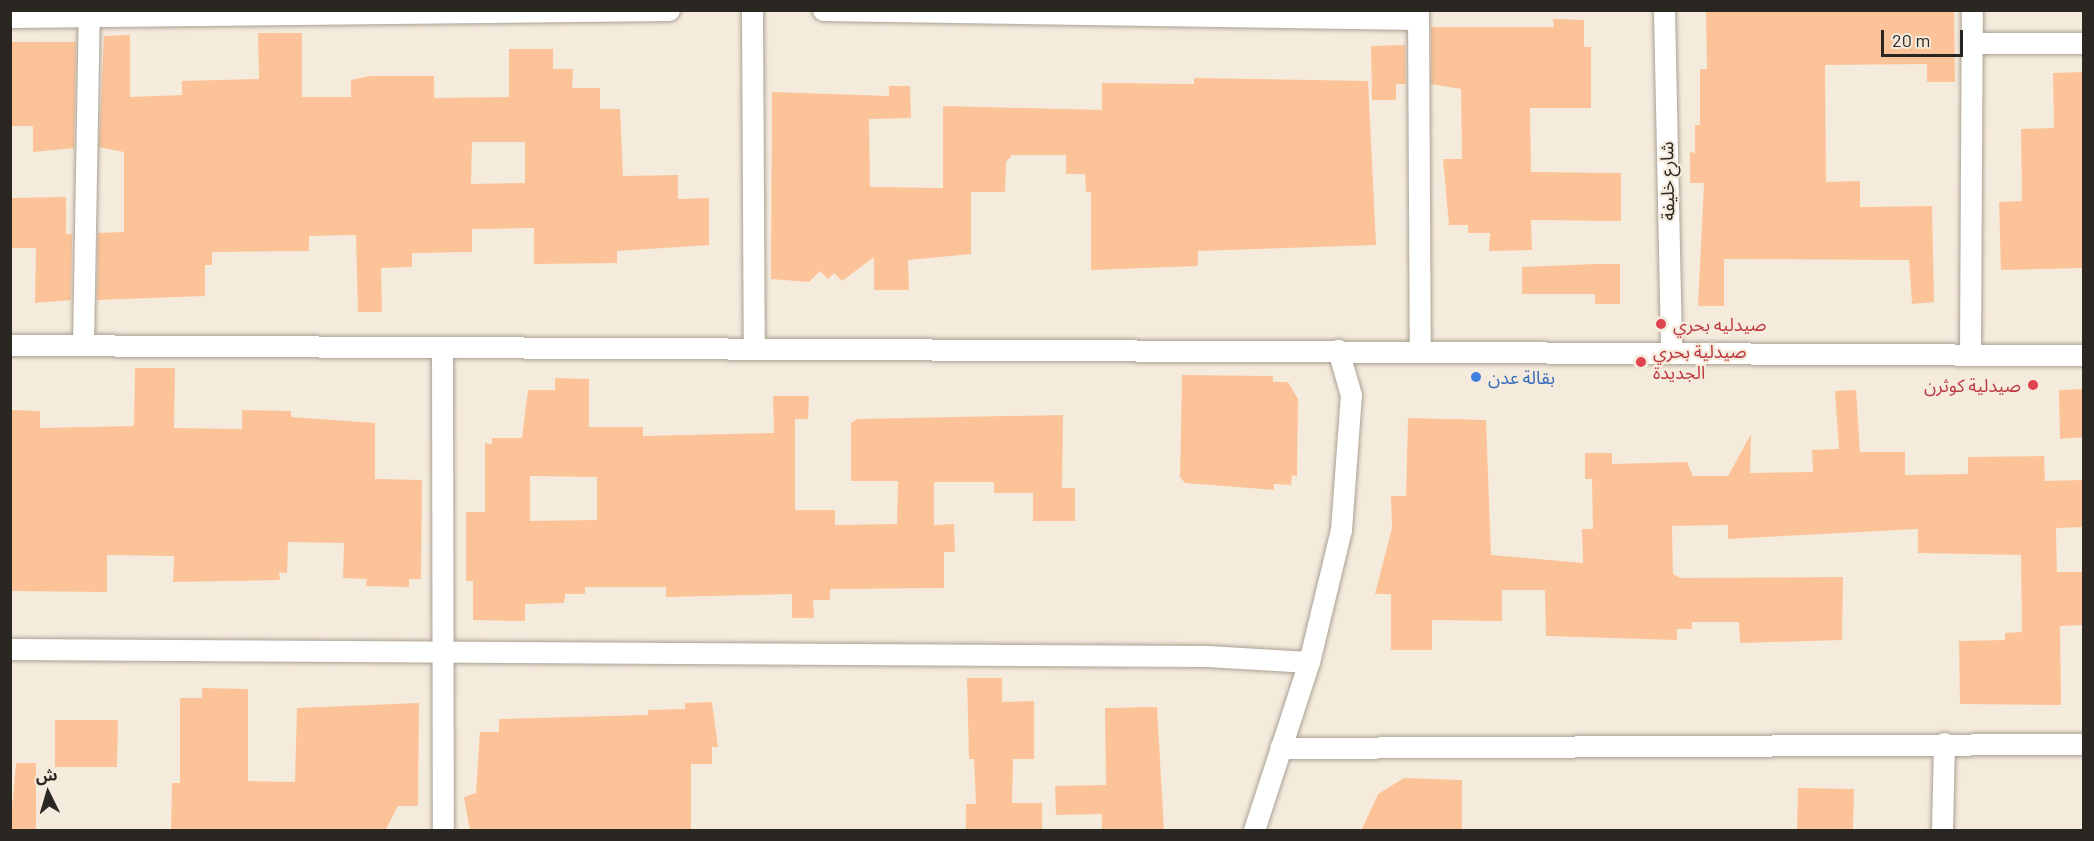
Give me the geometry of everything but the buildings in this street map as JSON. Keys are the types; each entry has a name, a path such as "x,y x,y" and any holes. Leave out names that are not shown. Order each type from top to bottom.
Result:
{"street":[{"path":"10,17 89,14 669,10"},
{"path":"752,10 754,346"},
{"path":"823,10 1418,15 1420,351"},
{"name":"شارع خليفة","path":"1664,10 1671,352"},
{"path":"1970,354 1972,10"},
{"path":"82,345 89,14"},
{"path":"1971,43 2084,43"},
{"path":"10,345 754,346 2084,355"},
{"path":"442,347 443,831"},
{"path":"1254,831 1309,662 1341,530 1350,458 1351,395 1338,350"},
{"path":"10,649 442,655 1207,656 1309,662"},
{"path":"1942,831 1944,743"},
{"path":"1280,748 2084,744"}],"place":[{"name":"صيدليه بحري","path":"1661,324"},
{"name":"صيدلية بحري الجديدة","path":"1641,362"},
{"name":"بقالة عدن","path":"1476,377"},
{"name":"صيدلية كوثرن","path":"2033,385"}]}
